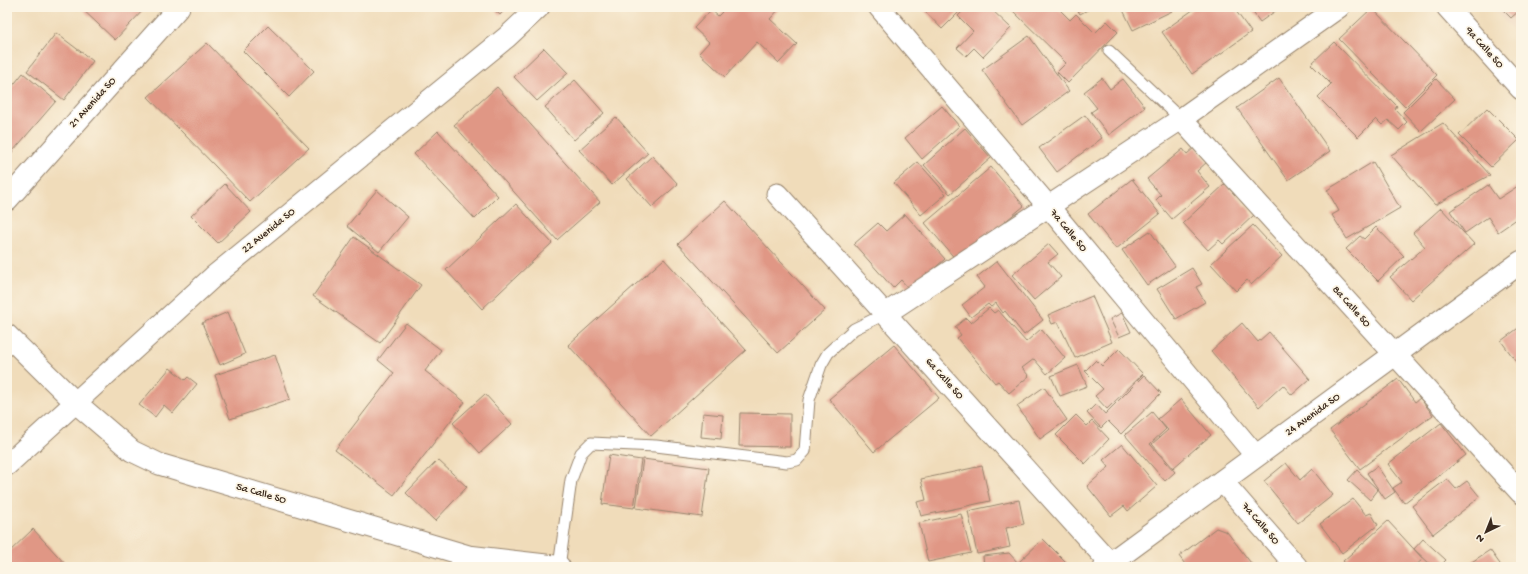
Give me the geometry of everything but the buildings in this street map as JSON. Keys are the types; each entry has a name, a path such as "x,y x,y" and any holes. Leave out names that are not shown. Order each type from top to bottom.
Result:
{"street":[{"name":"21 Avenida SO","path":"7,200 179,7"},
{"name":"22 Avenida SO","path":"7,465 214,277 507,37 539,7"},
{"name":"7a Calle SO","path":"879,7 1048,206 1256,456"},
{"path":"885,314 1181,120 1339,7"},
{"name":"9a Calle SO","path":"1447,7 1521,89"},
{"name":"8a Calle SO","path":"1181,120 1521,493"},
{"name":"6a Calle SO","path":"777,194 1108,565"},
{"name":"24 Avenida SO","path":"1108,565 1521,262"},
{"name":"5a Calle SO","path":"7,335 76,403 132,452 160,464 467,562 559,567"},
{"name":"7a Calle SO","path":"1222,481 1297,567"}],"lane":[{"path":"1108,51 1181,120"},
{"path":"559,567 571,480 581,453 591,443 656,446 787,462 798,460 805,451 809,400 821,365 828,353 854,329 885,314"}],"shaded area":[{"path":"1492,7 1521,7 1521,40"}]}
